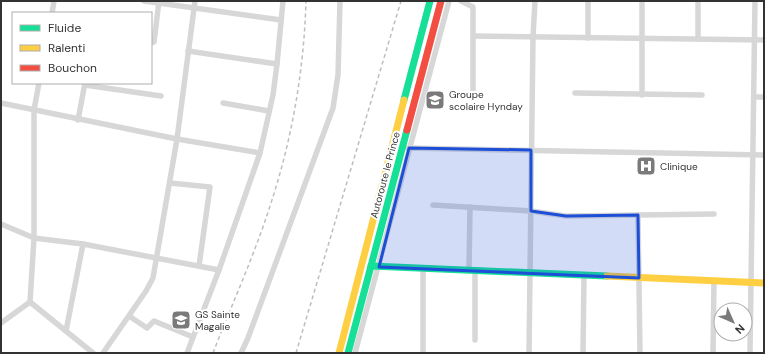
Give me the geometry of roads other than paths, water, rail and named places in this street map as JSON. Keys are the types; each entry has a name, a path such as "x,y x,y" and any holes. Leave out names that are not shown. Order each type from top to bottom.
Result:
{"main road":[{"name":"Autoroute le Prince","path":"339,353 430,1"},
{"name":"Autoroute le Prince","path":"348,353 375,266 406,148 441,1"},
{"path":"375,266 764,283"}],"street":[{"path":"52,12 54,1"},
{"path":"144,1 281,20"},
{"path":"103,353 146,291 153,278 177,139 195,1"},
{"path":"187,353 219,270 260,153 277,64 282,1"},
{"path":"241,353 332,108 338,75 340,1"},
{"path":"449,1 406,148 764,155"},
{"path":"461,1 473,7 473,99"},
{"path":"529,353 533,37 535,1"},
{"path":"588,1 588,38"},
{"path":"642,1 642,95"},
{"path":"698,1 698,39"},
{"path":"750,353 755,1"},
{"path":"152,43 154,42 159,2"},
{"path":"474,36 764,40"},
{"path":"188,51 277,64"},
{"path":"30,302 34,238 34,110 39,84"},
{"path":"78,120 85,84 161,96"},
{"path":"575,93 702,95"},
{"path":"754,97 764,97"},
{"path":"1,102 78,120 260,153"},
{"path":"223,103 269,111"},
{"path":"170,183 210,187 198,266"},
{"path":"433,205 566,216 714,214"},
{"path":"470,207 475,340"},
{"path":"638,215 640,353"},
{"path":"1,224 34,238 83,244 219,270"},
{"path":"66,331 83,244"},
{"path":"355,353 375,266"},
{"path":"423,268 423,353"},
{"path":"583,353 584,276"},
{"path":"713,353 714,281"},
{"path":"1,323 30,302"},
{"path":"30,302 93,353"},
{"path":"129,316 147,328 154,321 193,337"}],"railway":[{"path":"213,353 257,243 285,156 300,79 306,1"},
{"path":"296,353 401,1"}],"place":[{"name":"Groupe scolaire Hynday","path":"435,100"},
{"name":"Clinique","path":"646,166"},
{"name":"GS Sainte Magalie","path":"181,320"}]}
